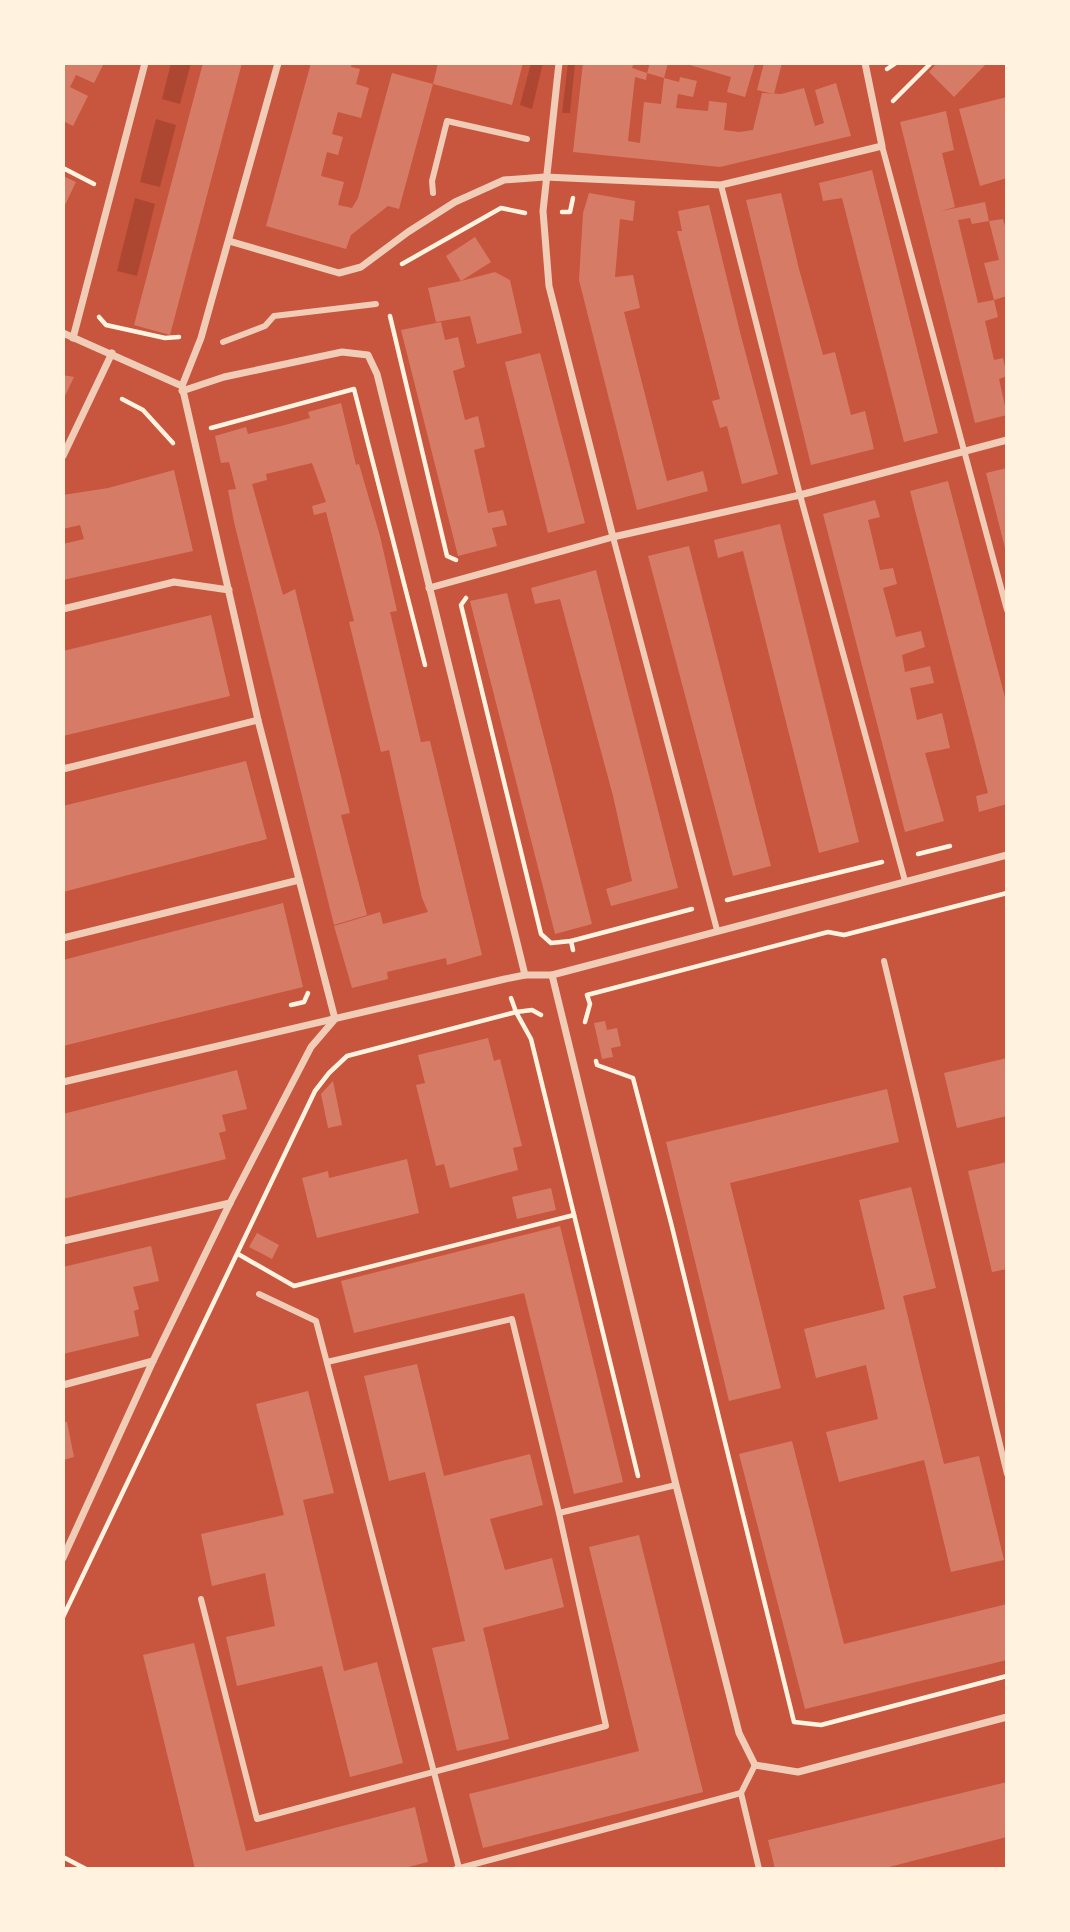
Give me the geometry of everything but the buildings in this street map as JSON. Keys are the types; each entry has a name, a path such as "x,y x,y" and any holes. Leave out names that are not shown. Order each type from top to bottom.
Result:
{"street":[{"path":"73,338 145,63"},
{"path":"278,63 201,338 182,388 258,720 335,1020"},
{"path":"559,63 543,211 549,286 717,930"},
{"path":"865,63 882,146 1007,610"},
{"path":"433,193 432,181 447,121 527,139"},
{"path":"229,241 339,273 361,267 455,202 504,180 545,177 721,185 882,146"},
{"path":"721,185 800,495 905,881"},
{"path":"223,342 265,326 274,316 376,304"},
{"path":"63,333 112,353 182,388 342,352 368,355 377,374 525,975"},
{"path":"63,456 112,353"},
{"path":"429,588 613,537 800,495 1007,440"},
{"path":"63,609 174,582 229,590"},
{"path":"63,769 258,720"},
{"path":"63,1082 525,975 552,975 1007,855"},
{"path":"63,938 299,880"},
{"path":"884,961 1007,1474"},
{"path":"552,975 739,1733 755,1765"},
{"path":"63,1557 153,1361 230,1203 311,1047 335,1020"},
{"path":"63,1241 230,1203"},
{"path":"259,1294 316,1321 457,1869 741,1793"},
{"path":"201,1599 257,1819 607,1727 512,1319 327,1362"},
{"path":"63,1385 153,1361"},
{"path":"559,1513 676,1485"},
{"path":"755,1765 798,1772 1007,1717"},
{"path":"755,1765 741,1793 760,1869"}],"path":[{"path":"894,100 931,63"},
{"path":"63,168 111,192"},
{"path":"392,270 501,208 527,213 570,212 573,198 581,189 583,178"},
{"path":"101,309 99,318 106,325 166,338 188,334"},
{"path":"390,315 447,556 457,561 465,578 468,595 461,605 541,934 551,943 570,941 710,904 956,845"},
{"path":"206,429 354,389"},
{"path":"122,399 143,410 159,426"},
{"path":"588,1034 585,1023 590,1004 587,995 828,932 844,935 1007,893"},
{"path":"570,941 578,968"},
{"path":"63,1617 315,1091 329,1073 347,1056 516,1012 532,1010 545,1018 554,1029 585,1023"},
{"path":"516,1012 531,1039 642,1494"},
{"path":"594,1055 597,1065 633,1078 794,1722 821,1725 1007,1676"},
{"path":"238,1254 294,1286 574,1215"},
{"path":"63,1857 86,1869"}],"shaded area":[{"path":"171,63 191,63 180,104 162,99"},
{"path":"531,63 543,63 532,109 520,105"},
{"path":"568,63 575,63 570,113 562,113"},
{"path":"156,119 176,125 160,187 140,182"},
{"path":"135,198 155,204 137,276 117,271"}]}
